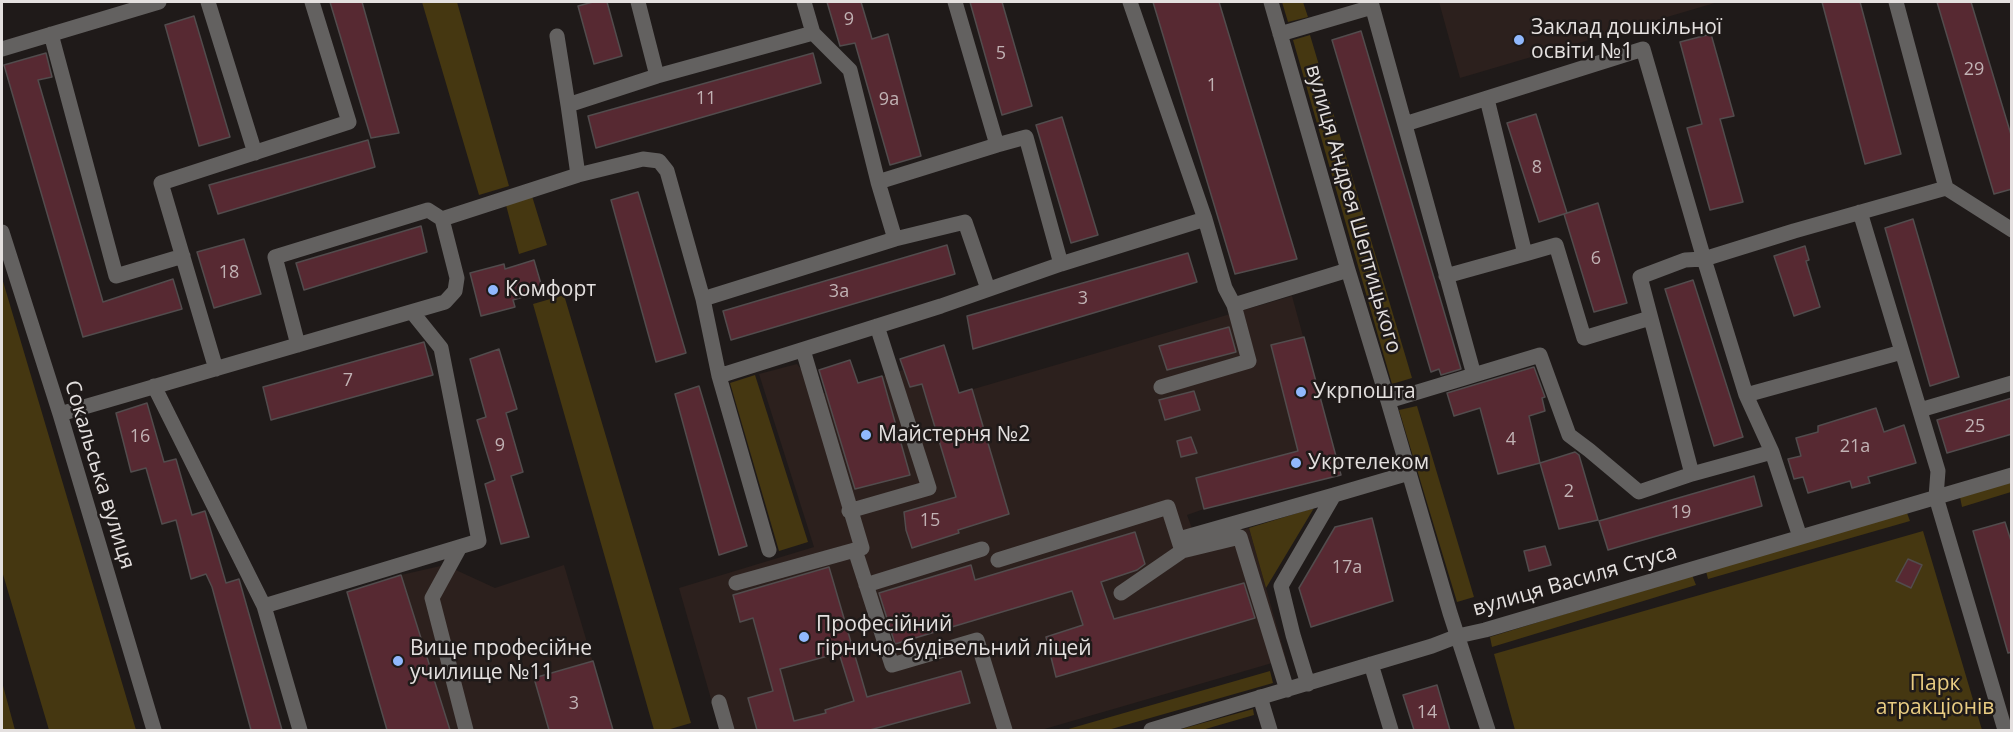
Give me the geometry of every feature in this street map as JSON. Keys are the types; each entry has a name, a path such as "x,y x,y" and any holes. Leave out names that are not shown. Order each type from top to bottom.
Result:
{"street":[{"path":"2,48 159,2"},
{"path":"208,2 255,153"},
{"path":"216,369 160,183 349,122 312,2"},
{"path":"638,2 657,76"},
{"path":"804,2 813,33 850,70 878,182 896,239"},
{"path":"955,2 997,146"},
{"path":"1131,2 1225,288 1234,305 1249,360 1161,387"},
{"name":"вулиця Андрея Шептицького","path":"1270,2 1348,270 1488,730"},
{"path":"1896,2 1946,188 2012,230"},
{"path":"1280,34 1372,4 1474,375"},
{"path":"568,105 657,76 813,33"},
{"path":"51,34 116,276 183,256"},
{"path":"557,36 578,175"},
{"path":"1405,124 1643,49 1746,395 1772,452 1800,537"},
{"path":"1487,99 1525,254"},
{"path":"878,182 1026,137 1061,264"},
{"path":"442,219 578,175 644,159 659,161 667,171 703,299 719,376 769,550"},
{"path":"1692,474 1641,277 1685,260 1704,259 1946,188"},
{"path":"60,414 154,386 216,369 445,302 455,291 457,278 442,219 428,210 275,256 298,345"},
{"path":"1860,212 1938,471 1936,497 2005,730"},
{"path":"719,376 1204,219"},
{"path":"703,299 896,239 965,222 988,289"},
{"name":"Сокальська вулиця","path":"2,232 60,414 154,730"},
{"path":"1446,276 1556,245 1584,338 1650,318"},
{"path":"1234,305 1348,270"},
{"path":"264,606 479,541 441,348 412,312"},
{"path":"849,511 929,488 877,326"},
{"path":"736,583 862,548 849,511 803,350"},
{"path":"1746,395 1902,352"},
{"path":"1388,401 1540,355 1569,435 1639,492 1692,474 1772,452"},
{"path":"1920,410 2012,383"},
{"path":"154,386 264,606 300,730"},
{"path":"1121,593 1181,545 1409,473"},
{"name":"вулиця Василя Стуса","path":"1151,730 1308,684 1458,636 2012,475"},
{"path":"1308,684 1281,586 1334,495"},
{"path":"998,560 1168,507 1181,545"},
{"path":"1181,545 1240,537 1287,690"},
{"path":"460,547 432,598 466,730"},
{"path":"866,585 982,549"},
{"path":"855,550 892,665 977,640 1005,730"},
{"path":"1371,664 1391,730"},
{"path":"1260,698 1270,730"},
{"path":"719,702 727,730"}],"shaded area":[{"name":"Заклад дошкільної освіти №1","path":"1439,2 1718,2 1460,78"},
{"path":"1292,296 1341,475 1187,515 1197,542 1249,528 1286,659 1041,730 720,730 679,588 814,547 759,374 797,364 821,394 903,370 910,387 954,375 960,393"},
{"path":"445,565 495,588 564,565 613,730 388,730 347,592 401,575"}],"green space":[{"path":"422,2 457,2 509,186 479,195"},
{"path":"1282,2 1303,2 1308,17 1288,22"},
{"path":"1310,35 1412,378 1392,384 1293,40"},
{"path":"532,196 547,245 519,254 506,205"},
{"path":"2,278 136,730 49,730 2,571"},
{"path":"564,295 691,723 667,730 654,730 533,304"},
{"path":"755,375 808,542 779,551 730,383"},
{"path":"1417,406 1474,597 1457,602 1399,410"},
{"path":"2011,482 2011,492 1962,507 1960,497"},
{"path":"1314,508 1266,588 1249,528"},
{"path":"1907,513 1910,521 1708,579 1706,571"},
{"name":"Парк атракціонів","path":"1923,531 1982,730 1515,730 1494,654"},
{"path":"1692,575 1696,585 1492,647 1490,637"},
{"path":"1270,671 1273,683 1108,730 1065,730"},
{"path":"2,682 15,730 2,730"},
{"path":"1253,709 1254,715 1202,730 1178,730"}],"building":[{"path":"330,2 362,2 399,133 371,138"},
{"path":"593,2 607,2 622,56 594,64 578,6"},
{"path":"827,2 861,2 872,39 888,34 921,156 890,165 855,43 840,46"},
{"path":"970,2 1002,2 1032,106 1002,115"},
{"path":"1153,2 1219,2 1297,259 1235,274"},
{"path":"1822,2 1860,2 1901,154 1865,164"},
{"path":"1937,2 1971,2 2012,138 2012,189 1994,194"},
{"path":"194,16 230,137 199,146 165,25"},
{"path":"1361,31 1461,369 1441,375 1439,369 1431,372 1332,40"},
{"path":"1711,34 1734,116 1720,119 1743,202 1710,210 1687,128 1702,124 1680,42"},
{"path":"46,53 52,77 38,80 103,302 173,279 182,309 83,337 4,65"},
{"path":"813,53 821,83 596,148 588,116"},
{"path":"1536,114 1567,213 1539,222 1507,123"},
{"path":"1062,117 1098,235 1071,243 1036,125"},
{"path":"368,140 375,167 218,214 209,185"},
{"path":"638,192 686,353 656,362 611,200"},
{"path":"1598,203 1627,303 1594,312 1564,214"},
{"path":"1913,219 1959,377 1930,386 1885,228"},
{"path":"421,226 427,252 304,290 296,263"},
{"path":"244,239 261,294 214,308 197,252"},
{"path":"947,245 955,274 731,340 723,311"},
{"path":"1805,246 1809,260 1806,261 1820,307 1794,316 1774,256"},
{"path":"1188,253 1197,282 973,349 967,316"},
{"name":"Комфорт","path":"534,260 543,291 513,300 515,307 481,316 470,273 504,264 505,269"},
{"path":"1693,280 1743,437 1714,446 1665,289"},
{"path":"1229,327 1236,352 1167,370 1159,346"},
{"path":"1304,337 1341,475 1204,509 1196,478 1298,451 1271,345"},
{"path":"424,342 433,375 271,420 263,387"},
{"path":"944,345 959,393 972,389 1009,514 912,548 906,530 904,512 956,497 922,384 910,387 900,359"},
{"path":"499,349 517,409 506,413 523,472 511,476 529,537 501,544 485,484 495,480 477,420 486,417 470,359"},
{"name":"Майстерня №2","path":"850,360 858,383 882,376 910,475 855,489 819,370"},
{"path":"1534,367 1545,397 1542,398 1545,411 1529,416 1540,463 1498,474 1480,408 1454,416 1447,393"},
{"path":"699,386 747,546 719,555 675,394"},
{"path":"1194,391 1200,410 1165,420 1159,400"},
{"path":"2012,398 2012,434 1947,453 1937,420"},
{"path":"147,403 164,462 176,459 192,515 205,511 226,583 239,579 282,730 251,730 212,587 206,574 191,579 176,520 162,524 146,468 131,472 116,413"},
{"path":"1876,408 1884,432 1904,425 1916,463 1868,477 1870,483 1852,488 1850,481 1808,493 1803,477 1794,479 1788,459 1801,456 1796,438 1818,432 1818,426"},
{"path":"1191,437 1197,453 1181,457 1177,441"},
{"path":"1575,452 1579,455 1598,520 1559,529 1540,463"},
{"path":"1754,476 1762,506 1608,550 1599,521"},
{"path":"1372,518 1393,601 1311,627 1299,588 1335,527"},
{"path":"2005,522 2012,544 2012,652 2008,653 1973,531"},
{"path":"1135,532 1145,564 1137,570 1101,582 1114,619 1244,583 1255,618 1056,677 1046,637 1083,625 1072,591 895,644 879,593 971,565 975,580"},
{"path":"1545,546 1551,565 1529,571 1524,551"},
{"path":"1908,559 1922,565 1911,588 1896,581"},
{"name":"Професійний гірничо-будівельний ліцей","path":"829,567 867,697 961,671 970,703 870,730 757,730 748,698 773,691 753,618 740,622 733,595","holes":["839,653 854,701 825,710 826,713 794,721 780,669"]},
{"name":"Вище професійне училище №11","path":"401,575 450,730 387,730 347,592"},
{"name":"Вище професійне училище №11","path":"593,661 613,730 549,730 534,678"},
{"path":"1437,685 1450,730 1414,730 1403,695"}],"place":[{"name":"Заклад дошкільної освіти №1","path":"1519,40"},
{"name":"Комфорт","path":"493,290"},
{"name":"Укрпошта","path":"1301,392"},
{"name":"Майстерня №2","path":"866,435"},
{"name":"Укртелеком","path":"1296,463"},
{"name":"Професійний гірничо-будівельний ліцей","path":"804,637"},
{"name":"Вище професійне училище №11","path":"398,661"}]}
